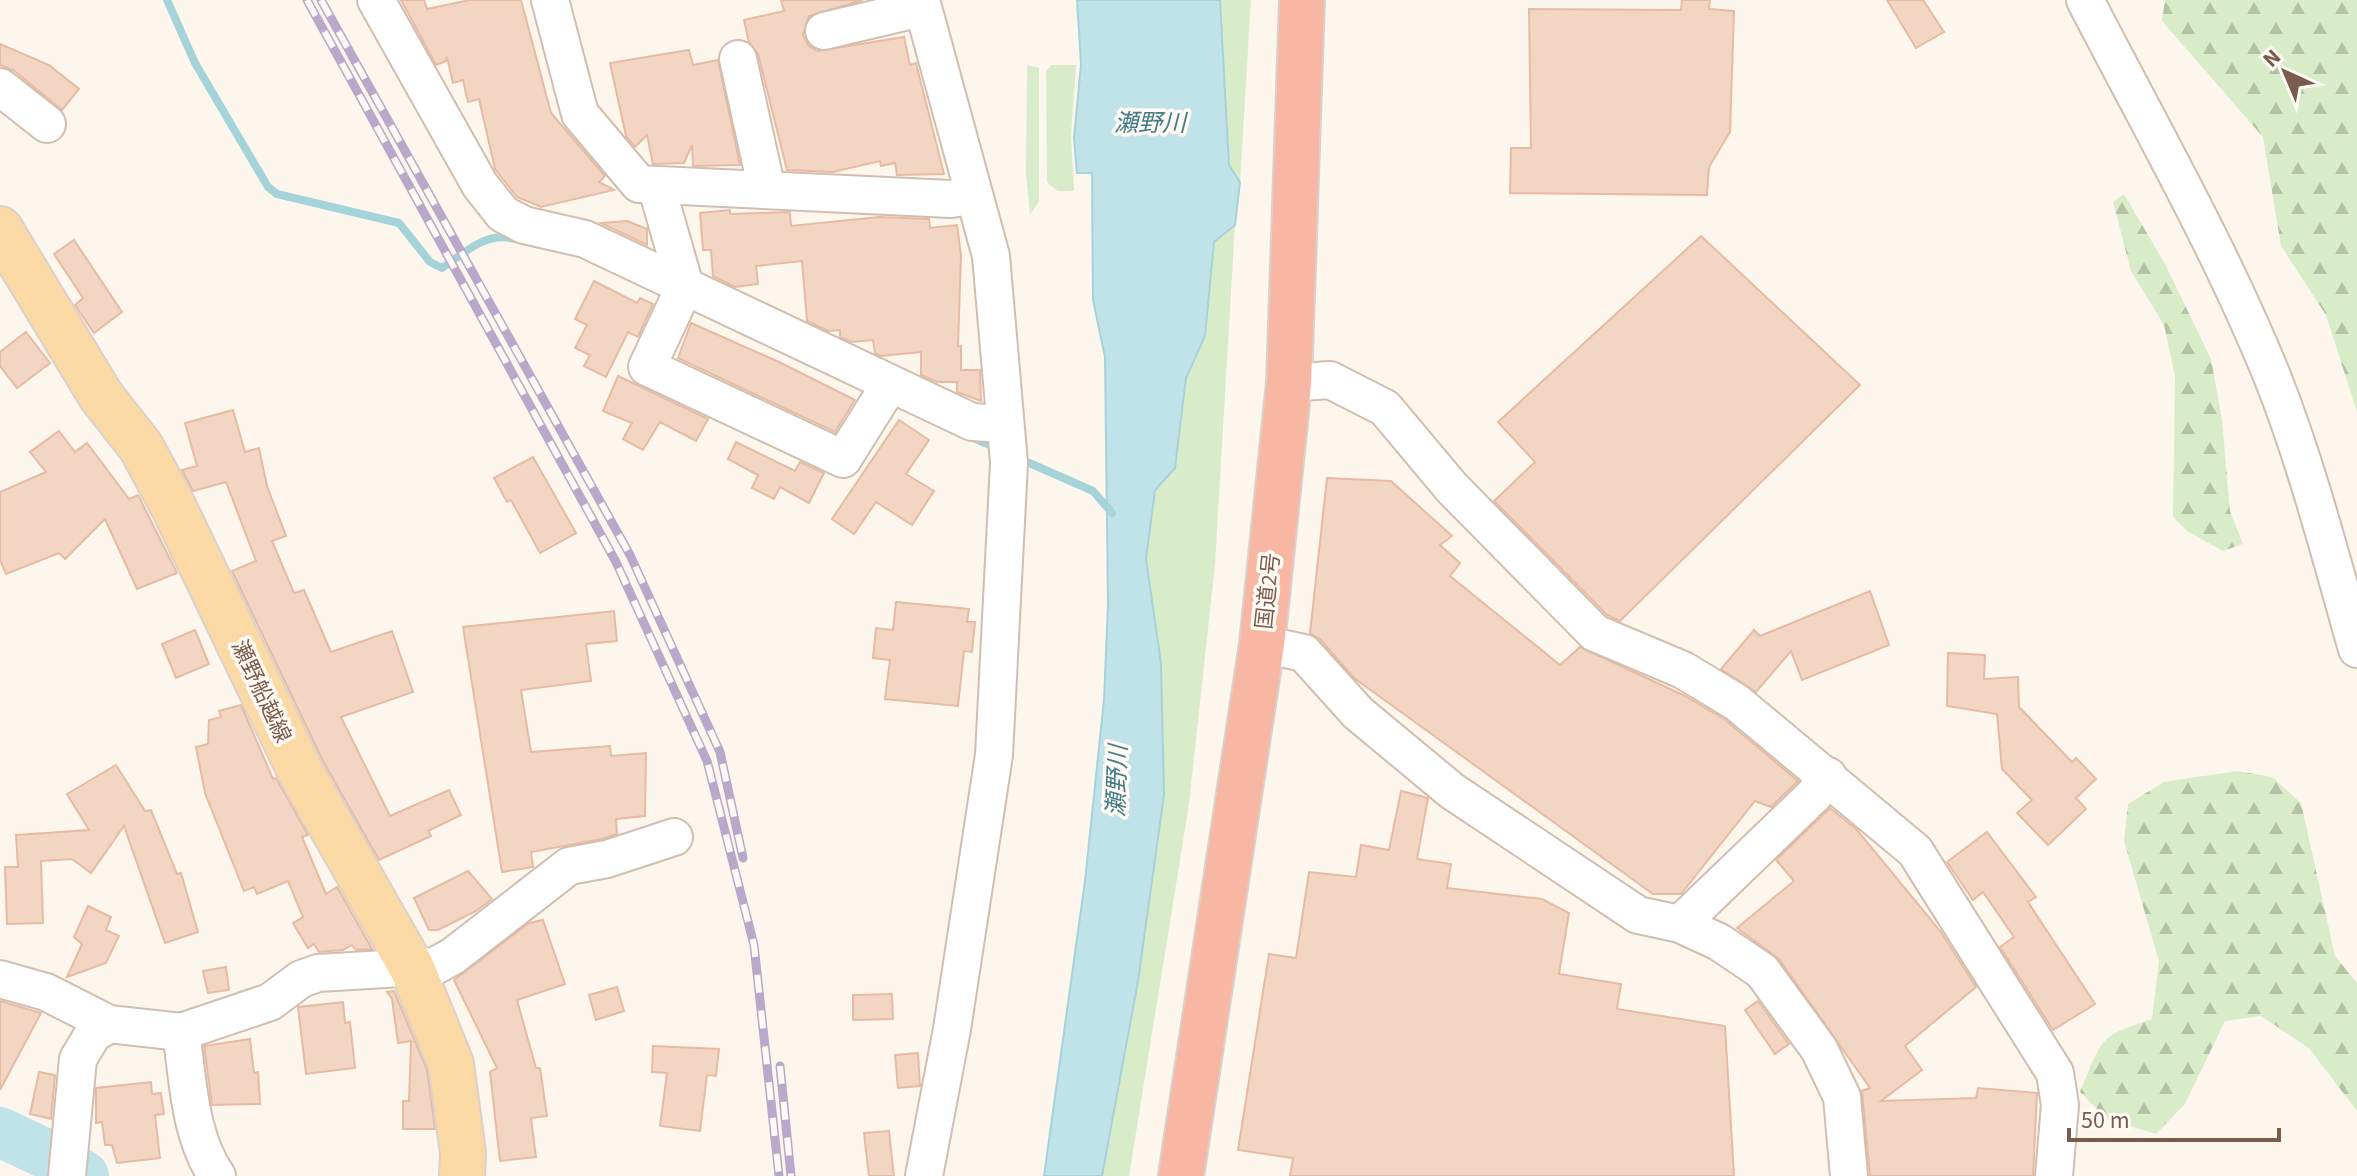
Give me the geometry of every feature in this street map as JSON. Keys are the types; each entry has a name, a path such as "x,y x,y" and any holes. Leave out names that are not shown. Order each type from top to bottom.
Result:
{"highway":[{"name":"国道2号","path":"1181,1176 1262,644 1289,383 1302,0"}],"main road":[{"name":"瀬野船越線","path":"0,229 101,396 141,447 174,508 301,773 412,968 451,1064 463,1153 462,1176"}],"street":[{"path":"376,0 480,185 503,214 524,225 585,239 679,299 882,397 972,422 1006,440"},
{"path":"550,0 580,114 639,184 951,199 974,195"},
{"path":"2085,0 2218,256 2272,378 2326,537 2357,649"},
{"path":"824,31 921,4 991,256 1006,440 994,755 952,1029 924,1176"},
{"path":"738,59 767,190"},
{"path":"0,87 47,124"},
{"path":"656,185 679,299 647,367 843,459 882,397"},
{"path":"1289,383 1330,380 1385,408 1452,488 1595,633 1683,670 1736,702 1915,851 2055,1073 2060,1105 2054,1176"},
{"path":"1262,644 1304,653 1358,713 1452,791 1638,915 1680,924 1719,942 1762,971 1819,1049 1842,1097 1849,1176"},
{"path":"1680,924 1814,795 1828,776"},
{"path":"0,979 46,992 109,1024 181,1032 270,1002 301,979 318,973 435,966 453,956 569,866 607,859 674,837"},
{"path":"67,1176 78,1059 93,1034 109,1024"},
{"path":"181,1032 191,1103 204,1151 217,1176"}],"green space":[{"path":"1220,0 1251,0 1240,182 1229,165"},
{"path":"2165,0 2357,0 2357,412 2326,315 2281,246 2263,137 2162,21"},
{"path":"1027,65 1039,68 1039,202 1030,214 1026,174"},
{"path":"1052,65 1076,65 1071,136 1074,191 1058,191 1047,182 1046,71"},
{"path":"2124,194 2165,264 2211,359 2222,420 2230,511 2243,544 2223,551 2187,531 2173,517 2175,376 2164,325 2131,271 2113,202"},
{"path":"1235,225 1215,564 1189,804 1129,1176 1102,1176 1138,981 1164,795 1161,663 1146,559 1155,490 1175,468 1186,378 1205,336 1214,241"},
{"path":"2237,771 2272,777 2301,803 2335,956 2357,983 2357,1111 2309,1048 2261,1016 2225,1021 2185,1104 2156,1134 2107,1119 2080,1092 2104,1042 2120,1031 2152,1019 2159,961 2124,841 2128,804 2164,782"}],"water":[{"name":"瀬野川","path":"1077,0 1220,0 1229,165 1240,182 1235,225 1214,242 1205,336 1186,378 1175,468 1155,490 1146,559 1161,663 1164,795 1138,981 1102,1176 1044,1176 1085,881 1104,700 1108,604 1105,357 1093,300 1092,173 1077,173 1074,138 1081,64"}],"building":[{"path":"401,0 424,0 427,9 470,0 521,0 551,113 605,176 599,182 614,190 541,207 517,197 495,169 479,99 468,102 463,80 453,83 447,57 446,61 436,65"},
{"path":"781,0 863,0 809,16 803,35 808,45 817,51 904,37 910,65 916,63 944,174 897,175 895,163 881,166 880,161 833,172 787,170 758,54 749,42 744,20 784,11"},
{"path":"1682,0 1710,0 1709,9 1734,11 1730,132 1709,167 1707,195 1510,193 1511,148 1531,148 1529,9 1681,10"},
{"path":"1887,0 1923,0 1944,32 1916,48"},
{"path":"0,44 49,65 79,89 62,110 13,70 0,65"},
{"path":"689,50 693,65 718,60 740,165 693,166 692,145 684,163 653,164 647,135 635,147 626,136 610,63"},
{"path":"730,210 730,214 790,212 791,226 879,217 929,219 930,228 957,225 961,255 958,346 961,346 961,370 980,370 981,401 957,392 957,382 937,382 921,375 921,352 881,356 875,353 873,340 852,342 840,337 840,330 828,331 807,321 802,261 756,266 758,284 735,287 713,276 711,250 703,250 700,213"},
{"path":"627,221 647,229 647,245 601,223"},
{"path":"1701,236 1860,385 1620,621 1607,615 1494,501 1535,462 1498,422"},
{"path":"74,240 122,312 94,333 75,305 83,298 54,254"},
{"path":"594,281 637,303 640,298 653,304 638,337 628,332 606,377 584,366 590,355 575,348 587,325 575,319"},
{"path":"691,323 855,400 835,432 678,358"},
{"path":"26,332 50,363 17,388 0,366 0,352"},
{"path":"618,376 708,419 696,441 660,422 643,450 623,439 632,423 603,411"},
{"path":"233,410 245,452 259,448 267,486 286,536 272,541 294,593 304,590 331,652 392,631 413,692 341,717 390,816 449,790 461,815 428,831 431,836 379,860 323,761 232,571 256,561 226,482 193,491 182,470 197,466 185,423"},
{"path":"899,420 929,440 906,474 934,491 912,525 876,502 854,534 832,519"},
{"path":"59,431 75,452 87,443 129,499 138,495 177,573 137,589 105,519 65,559 59,553 6,574 0,560 0,492 46,472 30,452"},
{"path":"736,442 795,471 800,462 824,473 809,503 780,487 774,499 752,488 758,475 728,459"},
{"path":"533,457 576,533 540,553 511,500 507,502 494,478"},
{"path":"1327,478 1391,481 1452,536 1440,545 1460,563 1450,576 1560,665 1580,647 1685,696 1724,719 1798,781 1771,807 1755,801 1681,894 1653,894 1354,678 1320,639 1310,633"},
{"path":"1870,591 1889,645 1802,680 1791,651 1756,692 1721,669 1754,630 1760,636"},
{"path":"896,602 969,609 967,622 975,622 972,652 964,651 958,706 885,699 890,660 873,658 876,628 893,630"},
{"path":"614,611 617,641 586,644 591,681 521,690 531,752 610,746 611,756 646,753 645,816 616,819 617,834 602,839 531,852 533,867 502,872 463,627"},
{"path":"195,630 209,664 176,678 162,644"},
{"path":"1948,653 1985,655 1984,679 2018,677 2019,707 2072,762 2076,758 2096,779 2076,798 2086,809 2048,845 2017,813 2032,800 2002,769 1997,714 1947,706"},
{"path":"241,705 273,779 276,778 308,835 302,837 326,894 337,887 372,949 356,950 352,945 343,950 319,952 314,944 308,948 293,923 303,917 288,881 257,894 254,887 244,891 205,793 196,747 208,744 209,720 221,717 219,711"},
{"path":"116,765 145,811 151,810 177,874 181,873 198,932 165,943 124,826 91,873 72,859 41,861 43,923 7,924 5,867 18,867 16,835 89,830 67,794"},
{"path":"1401,791 1428,798 1417,859 1451,864 1447,888 1542,899 1569,913 1559,974 1621,984 1617,1009 1725,1026 1734,1176 1290,1176 1293,1158 1238,1150 1269,954 1296,958 1309,872 1356,877 1361,845 1389,850"},
{"path":"1830,808 1857,830 1941,932 1976,987 1905,1046 1922,1070 1881,1101 1976,1098 1978,1088 2037,1093 2033,1176 1870,1176 1862,1091 1870,1088 1779,959 1737,928 1794,881 1776,860"},
{"path":"1987,832 2036,897 2028,902 2095,1004 2053,1030 2000,947 2014,937 1983,892 1973,900 1947,862"},
{"path":"468,871 492,899 476,911 438,930 429,930 414,898"},
{"path":"88,906 111,917 106,930 119,936 106,963 67,977 82,944 74,937"},
{"path":"543,920 565,984 517,1000 536,1068 540,1068 547,1116 531,1118 536,1157 500,1161 490,1072 497,1068 454,980 529,923"},
{"path":"226,967 229,990 208,993 203,971"},
{"path":"617,987 624,1011 596,1020 589,995"},
{"path":"394,991 427,1070 435,1129 403,1129 403,1101 409,1101 411,1041 398,1043 392,999 387,992"},
{"path":"892,994 893,1019 853,1020 853,995"},
{"path":"0,1001 41,1013 0,1090"},
{"path":"1758,1001 1789,1044 1775,1054 1745,1010"},
{"path":"343,1002 345,1023 350,1022 355,1068 306,1074 298,1007"},
{"path":"250,1039 254,1073 258,1072 260,1104 212,1105 204,1046"},
{"path":"653,1046 719,1049 716,1076 707,1075 700,1131 660,1126 667,1073 652,1072"},
{"path":"918,1053 920,1086 898,1088 895,1055"},
{"path":"39,1072 55,1075 51,1119 30,1114"},
{"path":"151,1082 152,1094 161,1093 164,1114 155,1115 160,1158 117,1163 112,1145 105,1145 102,1122 96,1123 96,1088"},
{"path":"889,1131 894,1176 869,1176 864,1133"}],"waterway":[{"path":"167,0 195,63 268,187 277,194 399,223 430,262 442,268 485,240 515,239"},
{"path":"971,437 999,449"},
{"path":"1018,458 1093,491 1112,513"},
{"path":"0,1132 55,1158 84,1176"}],"railway":[{"path":"307,0 616,562 707,761 754,945 779,1176"},
{"path":"321,0 630,555 720,752 743,858"},
{"path":"780,1066 791,1176"}]}
